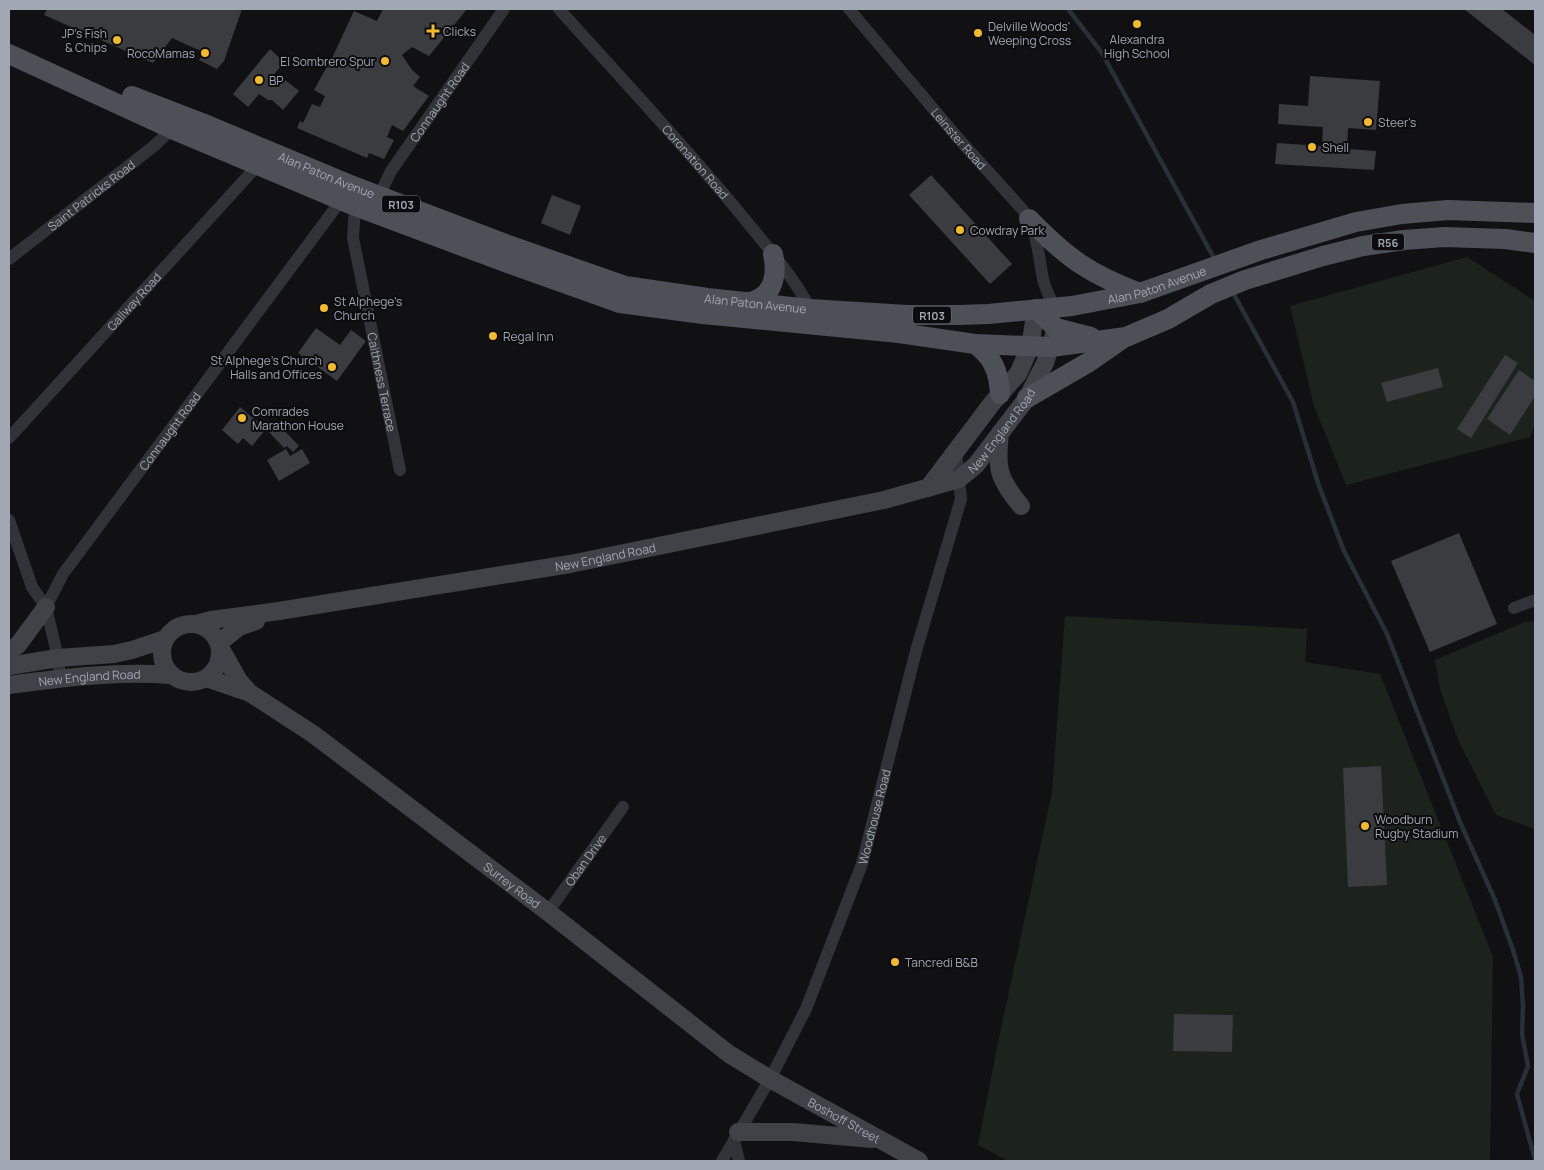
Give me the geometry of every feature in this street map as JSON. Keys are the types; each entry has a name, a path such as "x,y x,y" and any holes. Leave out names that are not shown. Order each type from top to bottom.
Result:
{"main road":[{"name":"Alan Paton Avenue","path":"9,42 68,70 379,196 508,245 625,286 744,302 899,333 975,344 1030,347 1054,338 1102,340 1126,337 1168,319 1211,294 1246,280 1323,256 1363,246 1404,240 1444,237 1474,238"},
{"name":"Alan Paton Avenue","path":"9,54 172,129 348,202 502,261 620,303 703,314 814,317 988,314 1089,304 1140,293 1287,242 1356,222 1402,214 1448,210 1535,213"},
{"path":"1029,219 1052,243 1076,263 1102,278 1140,293"},
{"path":"1474,238 1535,256"},
{"name":"R56","path":"1474,238 1535,243"},
{"path":"744,302 757,300 769,289 776,273 773,254"},
{"path":"1045,308 1054,338"},
{"path":"1027,398 1089,362 1126,337"},
{"path":"975,344 984,350 996,367 1000,380 1000,394"}],"street":[{"name":"Connaught Road","path":"379,196 391,171 504,9"},
{"name":"Coronation Road","path":"559,9 712,180 773,254 796,285 814,317"},
{"name":"Leinster Road","path":"849,9 1029,219 1036,238 1044,282 1045,308"},
{"name":"Saint Patricks Road","path":"9,259 154,146 172,129"},
{"name":"Gallway Road","path":"9,438 258,165"},
{"name":"Connaught Road","path":"46,607 63,574 348,202"},
{"name":"Caithness Terrace","path":"348,202 353,238 400,470"},
{"name":"Leinster Road","path":"1044,282 1045,308"},
{"name":"New England Road","path":"928,488 1000,394 1018,374 1045,308"},
{"name":"New England Road","path":"196,624 211,620 279,611 570,564 884,500 959,478 976,465 1027,398 1054,338"},
{"path":"1000,432 999,470 1005,486 1021,506"},
{"name":"Woodhouse Road","path":"722,1161 770,1079 806,1009 862,864 916,651 961,499 956,452"},
{"path":"9,520 32,587 46,607 58,658 60,678"},
{"path":"1514,608 1535,600"},
{"path":"9,651 18,645 46,607"},
{"name":"New England Road","path":"220,646 239,627 279,611"},
{"path":"196,624 210,631 220,646 216,667 206,678 199,681 184,682 171,675 166,669 161,654 165,638 169,633 182,625 196,624"},
{"name":"New England Road","path":"9,666 58,658 114,654 132,650 165,638"},
{"name":"Surrey Road","path":"220,646 239,681 250,693 312,734 548,912 728,1054 770,1079"},
{"name":"New England Road","path":"9,685 60,678 141,673 171,675"},
{"name":"Surrey Road","path":"206,678 250,693"},
{"name":"Oban Drive","path":"548,912 623,807"},
{"name":"Boshoff Street","path":"770,1079 920,1161"},
{"path":"739,1161 736,1136 792,1132 878,1139"}],"shaded area":[{"path":"1467,257 1535,301 1535,424 1530,437 1346,485 1314,406 1290,306"},
{"name":"Woodburn Rugby Stadium","path":"1065,616 1307,629 1305,662 1380,674 1493,957 1490,1161 1008,1161 978,1145 997,1047 1052,792"},
{"path":"1535,621 1535,829 1496,815 1459,742 1440,689 1435,660 1525,622"}],"building":[{"path":"47,9 242,9 224,61 217,69 199,60 205,53 172,38 153,63 44,15"},
{"path":"383,9 467,9 429,56 412,47 402,55 412,70 420,77 413,86 429,96 403,131 392,125 387,137 394,140 384,159 369,153 367,158 297,128 300,121 303,123 312,104 320,107 325,96 314,90 334,54 354,11 377,21"},
{"path":"1464,9 1502,9 1535,35 1535,65"},
{"path":"270,49 284,62 272,77 280,84 284,79 299,91 283,110 272,100 268,100 259,94 248,107 233,94"},
{"path":"1310,76 1380,81 1376,130 1348,128 1347,149 1376,151 1374,170 1275,164 1277,143 1322,146 1323,127 1278,124 1279,104 1308,106"},
{"name":"Cowdray Park","path":"931,175 1012,264 990,284 909,195"},
{"path":"552,195 581,206 570,235 541,223"},
{"name":"St Alphege's Church Halls and Offices","path":"316,328 340,345 351,330 366,341 337,381 298,353"},
{"path":"1505,355 1518,363 1471,438 1457,429"},
{"path":"1438,368 1443,387 1387,402 1381,383"},
{"path":"1519,370 1535,381 1535,396 1510,435 1487,419"},
{"name":"Comrades Marathon House","path":"240,407 266,429 252,446 243,438 238,444 222,430"},
{"path":"276,422 299,446 293,452 287,446 284,448 267,430"},
{"path":"286,449 290,456 302,449 310,463 279,481 267,460"},
{"path":"1459,533 1497,624 1430,652 1391,561"},
{"name":"Woodburn Rugby Stadium","path":"1381,766 1387,885 1348,887 1343,768"},
{"path":"1174,1014 1233,1015 1232,1052 1173,1051"}],"waterway":[{"path":"1068,9 1102,53 1215,260"},
{"path":"1232,291 1293,402 1319,486 1344,551 1387,634 1460,822 1495,900 1513,950 1521,977 1522,1034 1528,1066 1517,1094 1535,1160"}],"place":[{"name":"Alexandra High School","path":"1137,24"},
{"name":"Clicks","path":"433,31"},
{"name":"Delville Woods' Weeping Cross","path":"978,33"},
{"name":"JP’s Fish & Chips","path":"117,40"},
{"name":"RocoMamas","path":"205,53"},
{"name":"El Sombrero Spur","path":"385,61"},
{"name":"BP","path":"259,80"},
{"name":"Steer's","path":"1368,122"},
{"name":"Shell","path":"1312,147"},
{"name":"Cowdray Park","path":"960,230"},
{"name":"St Alphege's Church","path":"324,308"},
{"name":"Regal Inn","path":"493,336"},
{"name":"St Alphege's Church Halls and Offices","path":"332,367"},
{"name":"Comrades Marathon House","path":"242,418"},
{"name":"Woodburn Rugby Stadium","path":"1365,826"},
{"name":"Tancredi B&B","path":"895,962"}]}
